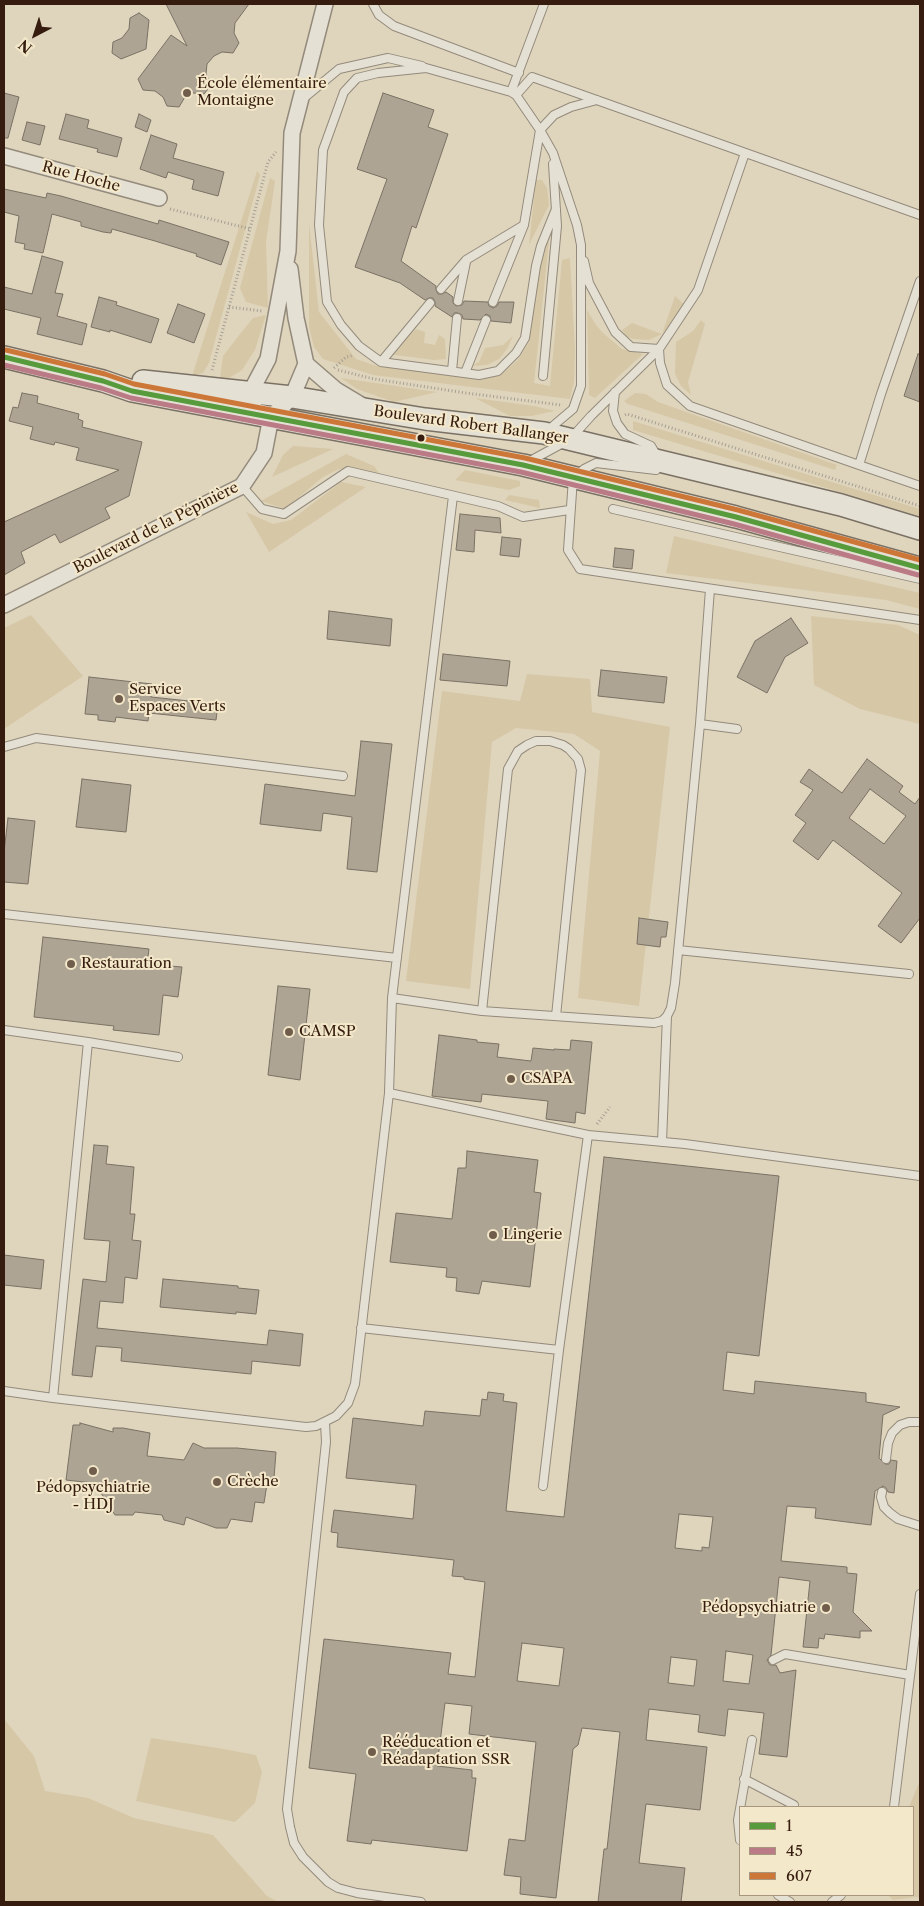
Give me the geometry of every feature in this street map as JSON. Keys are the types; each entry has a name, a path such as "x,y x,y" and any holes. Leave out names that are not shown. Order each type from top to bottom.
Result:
{"main road":[{"name":"Boulevard Robert Ballanger","path":"4,357 103,381 132,391 523,465 736,518 920,568"},
{"name":"Boulevard Robert Ballanger","path":"103,381 134,380 250,392 425,419 544,433 841,505 920,529"}],"street":[{"path":"288,251 268,359 250,392 272,417 292,397 306,364 296,318 288,251 289,183 292,133 325,4"},
{"name":"Rue Hoche","path":"4,156 159,198"},
{"path":"306,364 336,390 368,410"},
{"name":"Boulevard de la Pépinière","path":"4,606 242,486 264,452 272,417"}],"lane":[{"path":"373,4 380,15 394,26 519,73"},
{"path":"514,94 519,73 544,4"},
{"path":"300,101 339,69 388,58 514,94 540,130 553,153 577,225 589,283 615,332 631,347 659,349"},
{"path":"426,68 378,73 357,78 344,92 323,150 319,225 327,302 341,325 359,346 381,362 479,375 498,371 516,353 525,338 537,260 556,209"},
{"path":"514,94 532,77 920,215"},
{"path":"493,302 524,226 540,130 554,115 571,107 597,100"},
{"path":"543,376 557,226 553,153"},
{"path":"523,465 570,439 659,349 698,290 744,153"},
{"path":"441,289 466,260 524,226"},
{"path":"544,433 572,409 581,386 581,245"},
{"path":"458,301 466,260"},
{"path":"859,465 920,281"},
{"path":"381,362 430,303"},
{"path":"452,371 457,318"},
{"path":"464,373 486,320"},
{"path":"659,349 660,364 667,385 690,406 920,486"},
{"path":"615,392 613,410 617,423 625,434 651,446 661,462"},
{"path":"736,480 596,463 584,469 573,478 569,510 568,550 580,569 920,620"},
{"path":"242,486 262,509 284,514 348,471 498,506 523,517 569,510"},
{"path":"4,1391 306,1427 326,1422 336,1416 348,1403 355,1384 388,1093 392,998 453,496"},
{"path":"613,510 920,579"},
{"path":"662,1142 667,1016 672,1000 678,950 700,724 710,589"},
{"path":"700,724 737,729"},
{"path":"4,747 36,738 343,776"},
{"path":"482,1011 508,769 518,751 526,745 536,741 550,741 569,749 578,759 581,770 556,1016"},
{"path":"4,914 397,958"},
{"path":"678,950 909,974"},
{"path":"392,998 482,1011 654,1023 662,1021 667,1016"},
{"path":"4,1030 178,1056"},
{"path":"53,1398 88,1042"},
{"path":"388,1093 588,1135 662,1142 920,1176"},
{"path":"543,1486 588,1135"},
{"path":"361,1328 559,1350"},
{"path":"326,1422 326,1442 287,1810 290,1827 294,1843 302,1856 328,1882 338,1888 357,1893 422,1902"},
{"path":"886,1459 888,1443 892,1433 900,1425 920,1422"},
{"path":"882,1492 881,1498 884,1507 890,1513 898,1520 920,1526"},
{"path":"894,1806 920,1594"},
{"path":"773,1660 785,1654 910,1675"},
{"path":"740,1806 752,1740"},
{"path":"744,1779 794,1805"},
{"path":"739,1813 739,1830"}],"path":[{"path":"207,388 268,162 292,133"},
{"path":"159,198 169,208 251,229"},
{"path":"229,307 278,313"},
{"path":"366,351 346,357 332,369 374,379 457,392 564,405"},
{"path":"623,416 628,414 920,506"},
{"path":"588,1135 610,1107"}],"shaded area":[{"path":"257,171 260,175 209,363 203,373 192,376"},
{"path":"270,178 275,181 266,242 268,308 246,302 240,288"},
{"path":"536,180 542,180 547,188 549,205 529,245"},
{"path":"309,223 319,312 356,359 377,366 481,379 502,374 518,360 529,342 536,266 539,254 549,241 534,383 550,386 562,260 570,258 575,350 574,382 570,399 373,375 323,359 314,347 309,327"},
{"path":"675,296 687,307 662,334"},
{"path":"587,310 603,333 622,349 643,354 595,398 589,395"},
{"path":"266,315 255,350 242,370 229,378 220,378 223,356 253,318"},
{"path":"701,320 705,324 688,382 691,395 681,386 675,374 676,342 693,331"},
{"path":"632,323 662,334 649,340 633,339 626,336 622,330"},
{"path":"416,329 425,332 424,343 435,345 439,335 445,339 446,359 434,360 387,354 401,344"},
{"path":"513,336 507,349 499,359 487,365 472,366 479,362 485,348 503,345"},
{"path":"341,378 437,392 394,402 357,389"},
{"path":"635,393 646,394 658,402 837,465 835,470 628,404 624,401"},
{"path":"475,398 534,406 555,411 531,416 510,416"},
{"path":"633,421 920,509 920,516 633,430"},
{"path":"293,446 333,449 272,477 283,455"},
{"path":"346,454 374,466 379,473 339,469 323,477 285,509 261,501"},
{"path":"465,470 520,481 520,486 509,490 455,480"},
{"path":"341,482 366,487 269,552 246,512 273,524 291,520"},
{"path":"509,495 539,500 540,508 505,500"},
{"path":"674,536 920,593 920,609 886,600 666,573"},
{"path":"31,615 83,676 4,729 4,628"},
{"path":"811,616 898,625 920,635 920,724 860,709 814,685"},
{"path":"527,674 590,679 592,712 670,727 639,1006 578,998 600,751 574,734 516,728 492,742 470,989 406,981 442,691 520,701"},
{"path":"4,1719 34,1756 45,1791 88,1798 134,1818 213,1835 267,1896 278,1902 4,1902"},
{"path":"151,1738 256,1755 262,1772 255,1803 235,1822 136,1801"},
{"path":"920,1784 920,1898 893,1900 889,1896 914,1896 914,1806 909,1806"}],"building":[{"path":"166,4 249,4 235,23 234,33 239,43 233,53 222,52 214,56 207,64 206,74 211,85 204,94 193,93 185,97 179,107 167,106 163,97 155,91 143,90 138,79 171,35 187,46"},
{"path":"139,13 149,20 146,49 121,59 112,53 113,42 122,38 129,29 130,18"},
{"path":"4,93 19,97 8,138 4,138"},
{"path":"383,93 434,110 428,127 448,134 416,228 412,226 401,261 436,286 438,294 446,292 453,297 453,303 456,306 462,305 464,301 488,302 489,306 493,308 499,302 514,302 511,323 491,321 490,316 486,314 480,320 463,319 462,315 458,313 454,313 452,317 435,306 433,298 425,300 400,283 355,267 387,179 357,169"},
{"path":"66,114 89,120 87,128 122,138 117,157 97,152 98,149 59,139"},
{"path":"139,114 151,120 147,132 135,127"},
{"path":"27,122 45,126 40,145 22,140"},
{"path":"151,135 177,144 173,158 224,172 218,196 192,189 194,180 168,172 166,178 140,169"},
{"path":"4,189 46,198 47,193 61,196 158,224 159,220 229,242 221,265 196,256 197,254 155,241 112,229 111,233 103,232 81,226 81,222 52,214 43,253 24,249 25,244 15,242 19,216 4,212"},
{"path":"42,256 63,262 55,293 63,294 57,316 87,324 82,345 37,334 41,318 4,309 4,287 32,294"},
{"path":"99,297 117,302 116,305 159,319 151,343 110,330 110,332 91,327"},
{"path":"178,304 205,314 194,343 167,333"},
{"path":"918,354 920,354 920,402 904,396"},
{"path":"22,393 38,396 37,403 79,414 78,419 83,421 82,427 142,442 129,496 105,508 110,518 60,543 55,534 21,552 25,563 4,575 4,522 119,470 76,460 79,448 55,442 54,445 30,439 33,427 9,421 13,407 18,408"},
{"path":"460,514 500,518 501,533 475,530 474,552 456,550"},
{"path":"502,537 521,539 519,557 500,555"},
{"path":"615,548 634,550 632,569 613,567"},
{"path":"329,611 392,619 390,646 327,639"},
{"path":"791,618 808,643 785,657 767,693 737,677 755,641"},
{"path":"443,654 510,661 507,686 440,680"},
{"path":"601,670 667,677 664,703 598,696"},
{"name":"Service Espaces Verts","path":"89,677 152,684 151,697 218,704 216,720 149,713 148,721 116,717 115,722 98,720 98,715 85,714"},
{"path":"361,741 392,744 377,872 347,869 352,817 323,813 321,831 260,824 265,784 355,796"},
{"path":"867,759 903,786 899,792 915,804 920,797 920,918 901,943 878,926 902,893 833,840 818,860 793,841 806,823 795,815 813,790 800,782 809,769 842,793","holes":["870,789 906,816 884,844 849,818"]},
{"path":"82,779 131,785 126,832 76,827"},
{"path":"8,818 35,821 28,884 4,882 4,852"},
{"path":"639,918 668,922 666,937 661,937 660,947 637,944"},
{"path":"43,937 149,949 147,964 182,967 178,997 163,995 159,1035 113,1030 114,1026 34,1017"},
{"name":"CAMSP","path":"278,986 310,989 300,1080 268,1075"},
{"name":"CSAPA","path":"439,1035 499,1044 497,1057 531,1061 533,1048 570,1050 571,1040 592,1042 585,1114 576,1112 575,1123 546,1119 548,1101 482,1094 481,1102 432,1096"},
{"path":"94,1145 108,1146 106,1164 134,1167 130,1214 135,1214 132,1240 141,1241 137,1279 125,1277 123,1303 100,1301 97,1328 267,1345 269,1330 303,1334 300,1366 252,1361 251,1374 121,1361 122,1348 96,1346 92,1377 72,1375 83,1279 106,1282 110,1241 84,1239"},
{"name":"Lingerie","path":"467,1151 538,1160 534,1192 541,1193 530,1287 482,1281 479,1294 456,1291 457,1278 446,1277 447,1268 390,1262 396,1213 452,1219 458,1168 466,1168"},
{"path":"604,1157 779,1176 759,1356 727,1352 723,1390 754,1394 755,1381 866,1393 866,1402 900,1407 883,1415 879,1458 885,1464 889,1464 891,1460 897,1461 894,1493 888,1492 883,1486 875,1491 871,1525 815,1518 816,1508 787,1506 781,1561 847,1567 847,1573 857,1574 853,1612 872,1631 860,1631 860,1638 825,1634 824,1639 819,1638 818,1648 803,1647 810,1581 779,1577 771,1655 767,1660 770,1665 776,1665 780,1673 796,1670 787,1757 759,1754 764,1713 728,1709 725,1736 698,1732 700,1715 649,1709 646,1740 707,1747 700,1810 646,1804 639,1863 685,1868 681,1902 598,1902 604,1849 607,1849 620,1732 582,1728 578,1745 573,1749 556,1898 520,1894 521,1877 504,1875 509,1839 525,1841 536,1742 469,1734 472,1706 445,1703 437,1766 472,1770 472,1778 476,1778 467,1851 372,1840 371,1844 347,1841 356,1774 309,1768 324,1639 451,1653 448,1674 475,1677 485,1582 452,1576 454,1560 337,1547 338,1533 331,1532 334,1510 413,1519 416,1485 346,1478 353,1418 423,1426 425,1411 480,1416 482,1399 487,1400 488,1392 504,1394 503,1401 517,1403 506,1511 564,1517","holes":["679,1514 713,1517 709,1548 702,1547 702,1551 675,1548","522,1643 564,1648 559,1686 517,1681","726,1651 753,1655 749,1684 723,1681","671,1657 697,1660 694,1686 668,1683"]},
{"path":"4,1255 44,1260 41,1289 4,1285"},
{"path":"163,1279 238,1286 238,1288 259,1290 256,1314 160,1307"},
{"path":"80,1423 113,1432 113,1428 123,1428 150,1433 147,1456 184,1460 193,1443 204,1448 237,1448 276,1452 274,1478 268,1478 264,1503 255,1502 252,1522 231,1519 227,1528 216,1528 186,1517 184,1525 164,1520 162,1515 135,1512 133,1515 115,1515 94,1482 66,1480 73,1425 80,1425"}],"transit line":[{"name":"607","path":"6,350 105,374 134,384 525,458 738,510 920,560"},
{"name":"1","path":"4,357 103,381 132,391 523,465 736,517 920,568"},
{"name":"45","path":"4,365 101,388 131,398 521,472 734,524 918,575"}],"place":[{"name":"École élémentaire Montaigne","path":"187,93"},
{"name":"Service Espaces Verts","path":"119,699"},
{"name":"Restauration","path":"71,964"},
{"name":"CAMSP","path":"289,1032"},
{"name":"CSAPA","path":"511,1079"},
{"name":"Lingerie","path":"493,1235"},
{"name":"Pédopsychiatrie - HDJ","path":"93,1471"},
{"name":"Crèche","path":"217,1482"},
{"name":"Pédopsychiatrie","path":"826,1608"},
{"name":"Rééducation et Réadaptation SSR","path":"372,1752"}]}
